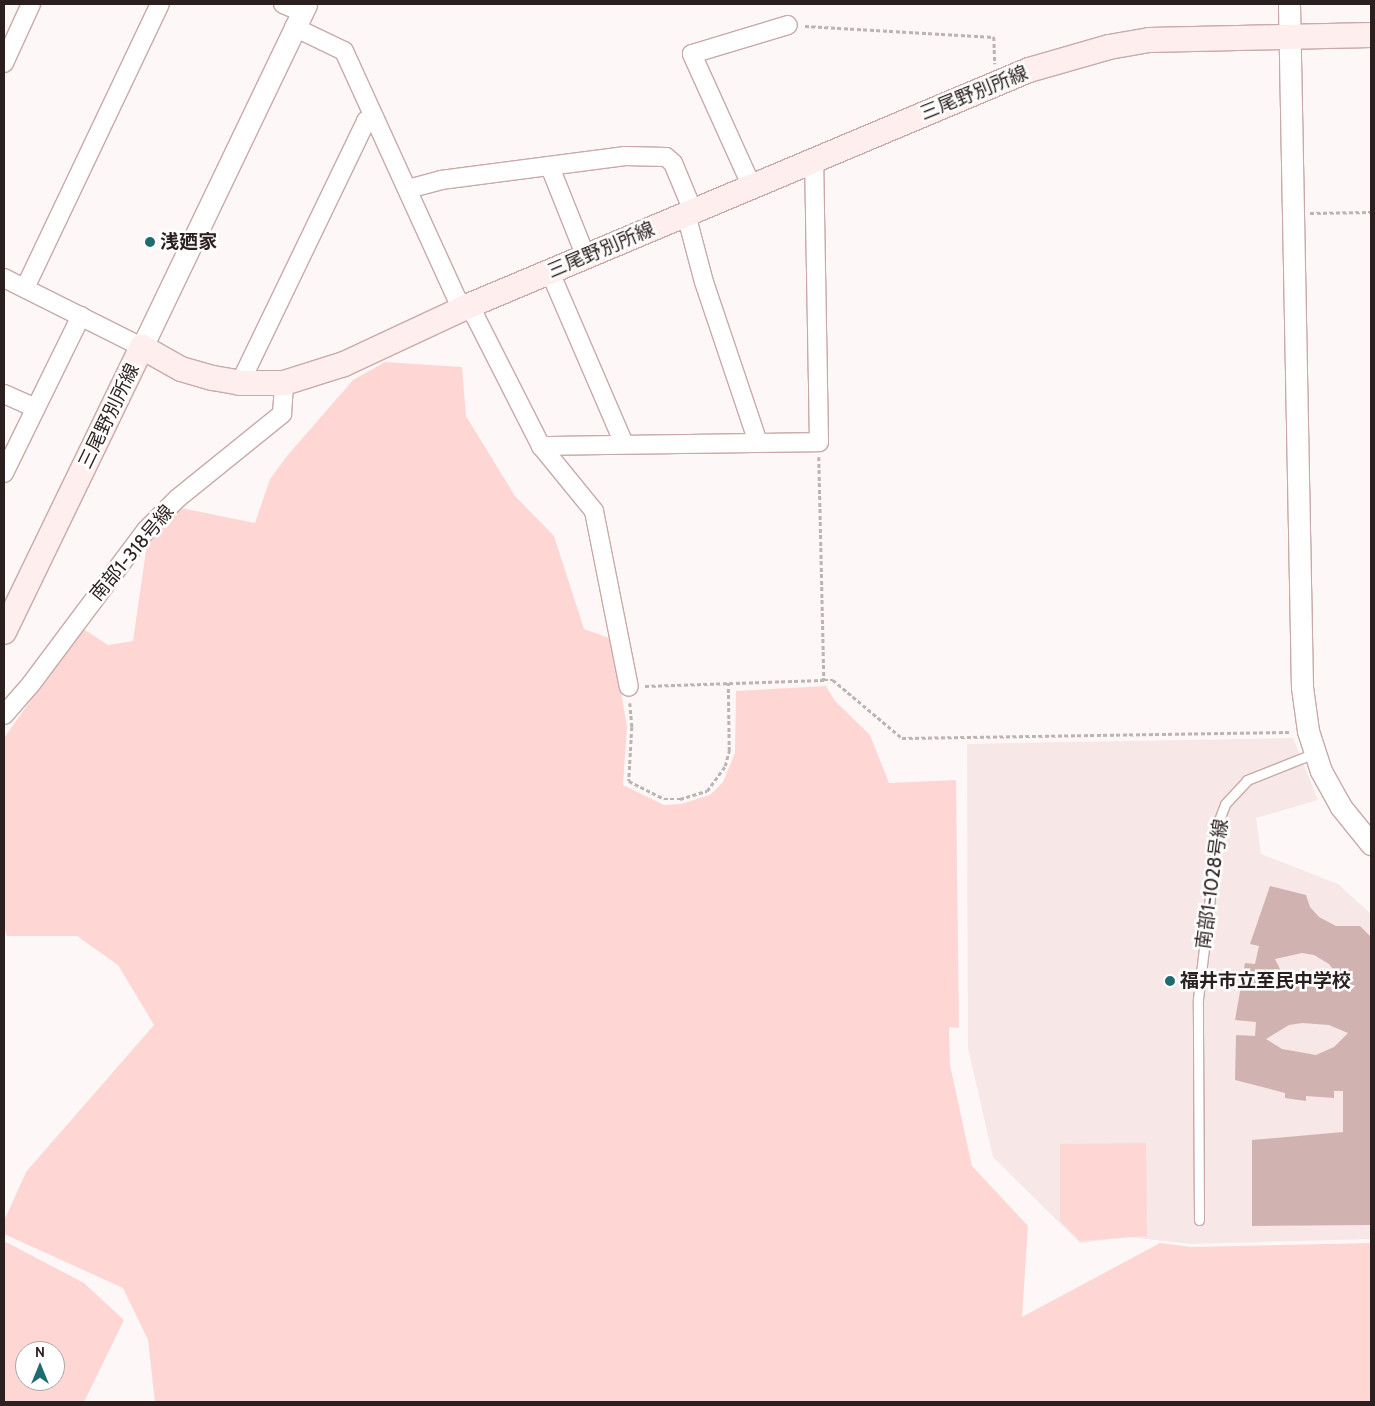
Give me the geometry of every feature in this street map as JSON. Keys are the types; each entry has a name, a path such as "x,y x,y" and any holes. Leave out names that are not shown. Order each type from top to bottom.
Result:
{"main road":[{"name":"三尾野別所線","path":"4,632 142,347 181,369 240,383 284,383 344,364 466,307 996,83 1076,55 1149,40 1371,34"}],"street":[{"path":"4,63 31,4"},
{"path":"25,288 160,4"},
{"path":"1289,4 1302,687 1308,730 1320,771 1341,807 1371,844"},
{"path":"4,278 142,347 296,12 344,51 457,299 475,316 541,446 594,511 629,687"},
{"path":"752,187 692,54 788,25"},
{"path":"240,383 366,121 374,116"},
{"path":"408,189 442,180 625,156 666,157 673,163 690,213 704,282 758,442"},
{"path":"541,446 819,442 814,161"},
{"path":"550,167 586,257"},
{"path":"550,272 624,444"},
{"path":"4,473 81,316"},
{"name":"南部1-318号線","path":"4,715 31,684 146,530 178,498 282,414 284,383"},
{"path":"4,394 35,408"}],"lane":[{"name":"南部1-1028号線","path":"1199,1220 1198,999 1219,820 1225,804 1247,780 1315,753"}],"path":[{"path":"788,25 994,37 996,83"},
{"path":"1292,213 1371,212"},
{"path":"819,442 824,680"},
{"path":"728,683 729,750 725,766 707,791 680,799 664,799 629,781 632,727 629,687 728,683 834,680 902,738 1308,730"}],"shaded area":[{"path":"385,362 462,367 466,416 515,496 554,536 584,629 612,639 627,727 623,785 664,805 681,804 710,795 723,782 735,753 736,691 826,686 835,701 870,735 889,783 956,780 959,1028 949,1027 950,1065 972,1166 1028,1226 1022,1317 1160,1243 1191,1247 1371,1243 1371,1402 155,1402 148,1340 123,1288 4,1234 4,1221 26,1172 154,1025 118,965 77,936 7,936 4,927 4,738 82,628 108,645 133,641 147,544 181,508 255,523 270,479 287,456 353,380"},
{"name":"福井市立至民中学校","path":"1293,738 1318,800 1256,818 1261,854 1338,884 1371,914 1371,1239 1191,1244 1129,1237 1080,1243 993,1157 968,1048 967,744"},
{"path":"1146,1143 1147,1236 1080,1241 1060,1221 1060,1144"},
{"path":"4,1241 84,1283 124,1320 84,1402 4,1402"}],"building":[{"path":"1270,886 1306,895 1310,907 1319,917 1336,926 1360,926 1371,937 1371,1225 1252,1226 1252,1140 1343,1132 1343,1091 1334,1091 1334,1098 1306,1096 1306,1101 1285,1098 1285,1093 1235,1080 1236,1035 1255,1036 1256,1022 1235,1020 1245,963 1255,964 1259,946 1250,944","holes":["1302,953 1314,955 1329,964 1342,981 1322,988 1295,983 1281,971 1275,959","1302,1023 1329,1025 1348,1033 1334,1047 1316,1055 1282,1049 1266,1039 1289,1025"]}],"place":[{"name":"浅廼家","path":"150,242"},
{"name":"福井市立至民中学校","path":"1170,981"}]}
